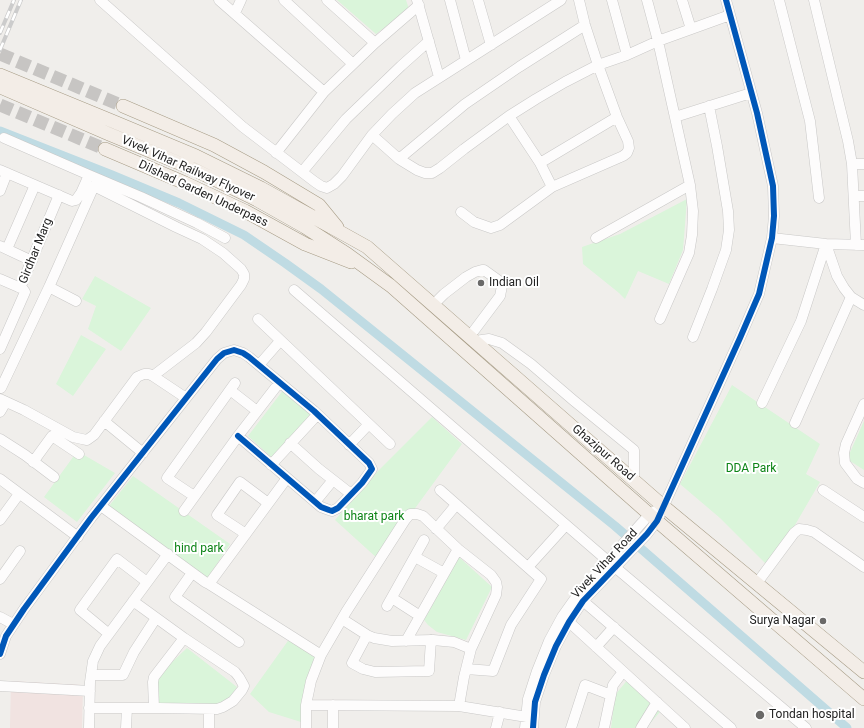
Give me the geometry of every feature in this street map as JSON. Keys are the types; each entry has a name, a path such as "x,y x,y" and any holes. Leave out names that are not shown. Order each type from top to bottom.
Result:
{"main road":[{"name":"Vivek Vihar Railway Flyover","path":"0,75 196,156 261,188 342,233"},
{"name":"Vivek Vihar Railway Flyover","path":"4,89 191,168 231,187 292,219 367,268"},
{"path":"123,106 214,145 264,172 319,205 342,233"},
{"name":"Dilshad Garden Underpass","path":"105,149 246,211 305,244 367,268"},
{"name":"Ghazipur Road","path":"342,233 367,247 663,506 864,672"},
{"name":"Ghazipur Road","path":"367,268 391,286 653,518 864,699"}],"street":[{"path":"100,0 243,127 321,186 327,188 334,184 342,176 372,135 415,93 561,0"},
{"path":"219,0 324,92"},
{"path":"234,13 240,0"},
{"path":"284,0 353,64"},
{"path":"327,0 375,43"},
{"path":"450,0 466,60"},
{"path":"478,0 491,45"},
{"path":"461,212 474,222 491,228 500,225 552,187 627,153 628,140 617,117 598,65 585,25 579,0"},
{"path":"612,0 627,55"},
{"path":"647,0 658,41 690,185 693,212 692,235 688,253 660,319"},
{"path":"682,0 691,29"},
{"name":"Vivek Vihar Road","path":"531,721 528,699 549,641 562,617 579,592 612,565 628,555 647,534 653,518 663,506 759,294 772,238 774,216 773,186 757,113 726,0"},
{"path":"779,0 810,120 819,198"},
{"path":"772,238 826,244 860,245 859,196 848,141 814,0"},
{"path":"276,153 324,92 418,3 439,77"},
{"path":"372,135 399,159 425,174 432,173 509,116 536,99 598,65 730,15"},
{"path":"399,159 465,104 519,67 585,25"},
{"path":"302,172 346,119 429,41"},
{"path":"675,117 751,93"},
{"path":"693,337 726,250 729,230 728,212 709,106"},
{"path":"509,116 540,163 552,187"},
{"path":"540,163 617,117"},
{"path":"4,138 88,175 141,196 226,238"},
{"path":"852,164 864,164"},
{"path":"0,191 4,172 72,201 76,200 81,193 88,175"},
{"path":"596,238 690,185"},
{"path":"32,261 3,248 35,186"},
{"path":"1,388 49,287 94,186 202,239 223,253 241,269 244,274 244,279 241,285 206,332 196,343 153,376"},
{"name":"Girdhar Marg","path":"0,349 24,294 24,290 20,288 59,196"},
{"path":"826,244 837,276 844,288 851,297 864,305"},
{"path":"762,403 801,321 826,244"},
{"path":"433,305 444,294 475,272 484,270 498,280 502,286 500,296 472,339"},
{"path":"1,283 20,288"},
{"path":"49,287 76,301"},
{"path":"294,290 612,565 806,728"},
{"path":"795,423 851,297"},
{"path":"258,319 390,444"},
{"path":"472,339 488,339 502,343 531,364 634,450 634,481"},
{"path":"259,365 280,341"},
{"path":"0,652 6,636 13,624 101,506 217,359 224,353 234,350 243,353 259,365 370,463 372,469 362,483 338,508 332,511 325,509 315,502 238,436"},
{"path":"0,412 3,401 73,437 87,440 94,435 137,377 144,374 153,376 186,398"},
{"path":"184,511 238,436 279,383"},
{"path":"194,496 167,478 232,387 258,411"},
{"path":"864,404 846,444 844,453 845,463 857,479 864,483"},
{"path":"271,465 317,415"},
{"path":"104,421 143,453"},
{"path":"349,444 369,424"},
{"path":"33,462 52,436 78,454"},
{"path":"0,439 25,455 54,477"},
{"path":"290,443 319,469 351,494"},
{"path":"209,584 287,478"},
{"path":"0,480 78,537"},
{"path":"315,502 333,480"},
{"path":"246,534 217,515 240,482 268,503"},
{"path":"440,490 541,579 511,625 493,671 466,669"},
{"path":"823,490 864,517"},
{"path":"0,520 19,494"},
{"path":"436,529 456,505"},
{"path":"101,506 205,582 321,656"},
{"path":"306,728 306,705 311,681 321,656 342,619 410,514 422,516 496,582 496,595 471,649 459,706"},
{"name":"Vivek Vihar Road","path":"525,728 531,721 535,702 544,675 556,646 569,622 612,565 619,549 639,526 653,518"},
{"path":"528,567 566,525"},
{"path":"757,583 794,533 799,529 814,532 864,567"},
{"path":"420,616 389,602 424,540"},
{"path":"406,640 458,549"},
{"path":"0,579 20,551"},
{"path":"89,728 90,691 93,661 100,646 168,554"},
{"path":"415,557 444,573"},
{"path":"109,634 80,610 117,559 147,582"},
{"path":"192,573 176,597 239,642"},
{"path":"90,708 217,709 228,704 244,686 234,672 133,601"},
{"path":"583,602 731,728"},
{"path":"0,617 13,624"},
{"path":"91,675 124,675 134,652 156,618"},
{"path":"342,619 366,635 374,638 392,641 431,640 454,642 471,649"},
{"path":"569,622 685,728"},
{"path":"596,647 614,627"},
{"path":"366,635 352,663 363,669 375,672 429,671 431,640"},
{"path":"154,708 154,676 184,638"},
{"path":"604,728 614,685 623,672"},
{"path":"571,728 584,685 611,695"},
{"path":"0,686 90,691"},
{"path":"640,728 657,702"},
{"path":"306,705 459,706 500,712 531,721"},
{"path":"333,706 333,728"},
{"path":"126,708 126,728"},
{"path":"209,709 209,728"},
{"path":"496,728 500,712"}],"shaded area":[{"path":"11,681 83,685 82,728 10,728"}],"green space":[{"path":"337,0 406,0 409,9 376,34"},
{"path":"687,199 683,250 669,284 638,271 625,299 583,264 582,247 620,234"},
{"path":"95,276 151,308 121,351 88,329 96,306 82,299"},
{"path":"81,335 106,349 73,396 56,384"},
{"name":"DDA Park","path":"732,385 820,444 806,474 820,482 770,568 720,518 680,484"},
{"path":"284,389 316,420 278,463 248,436"},
{"name":"bharat park","path":"432,417 462,444 378,559 335,520 376,473"},
{"path":"864,421 864,470 847,459"},
{"path":"76,453 84,455 115,473 77,522 44,497"},
{"name":"hind park","path":"133,476 230,544 205,582 109,506"},
{"path":"459,557 492,587 466,640 437,632 424,620"},
{"path":"290,638 317,653 301,703 301,722 269,712 250,694"},
{"path":"187,648 237,687 223,707 158,708 156,677"},
{"path":"629,678 660,712 646,728 611,728 615,695"}],"waterway":[{"path":"0,131 179,203 244,235 285,263 321,289 615,526 847,728"}],"tunnel":[{"path":"0,54 123,106"},
{"path":"0,105 105,149"}],"railway":[{"path":"0,33 14,0"},
{"path":"0,50 21,0"}],"cycle path":[{"path":"533,728 535,702 556,646 569,622 583,601 647,534 657,521 759,294 772,238 774,216 773,186 757,113 726,0"},
{"path":"0,654 6,636 24,609 91,518 217,359 224,353 234,350 249,357 314,411 369,463 372,469 362,483 338,508 332,511 321,507 238,436"}],"place":[{"name":"Indian Oil","path":"481,283"},
{"name":"Surya Nagar","path":"823,621"},
{"name":"Tondan hospital","path":"760,715"}]}
